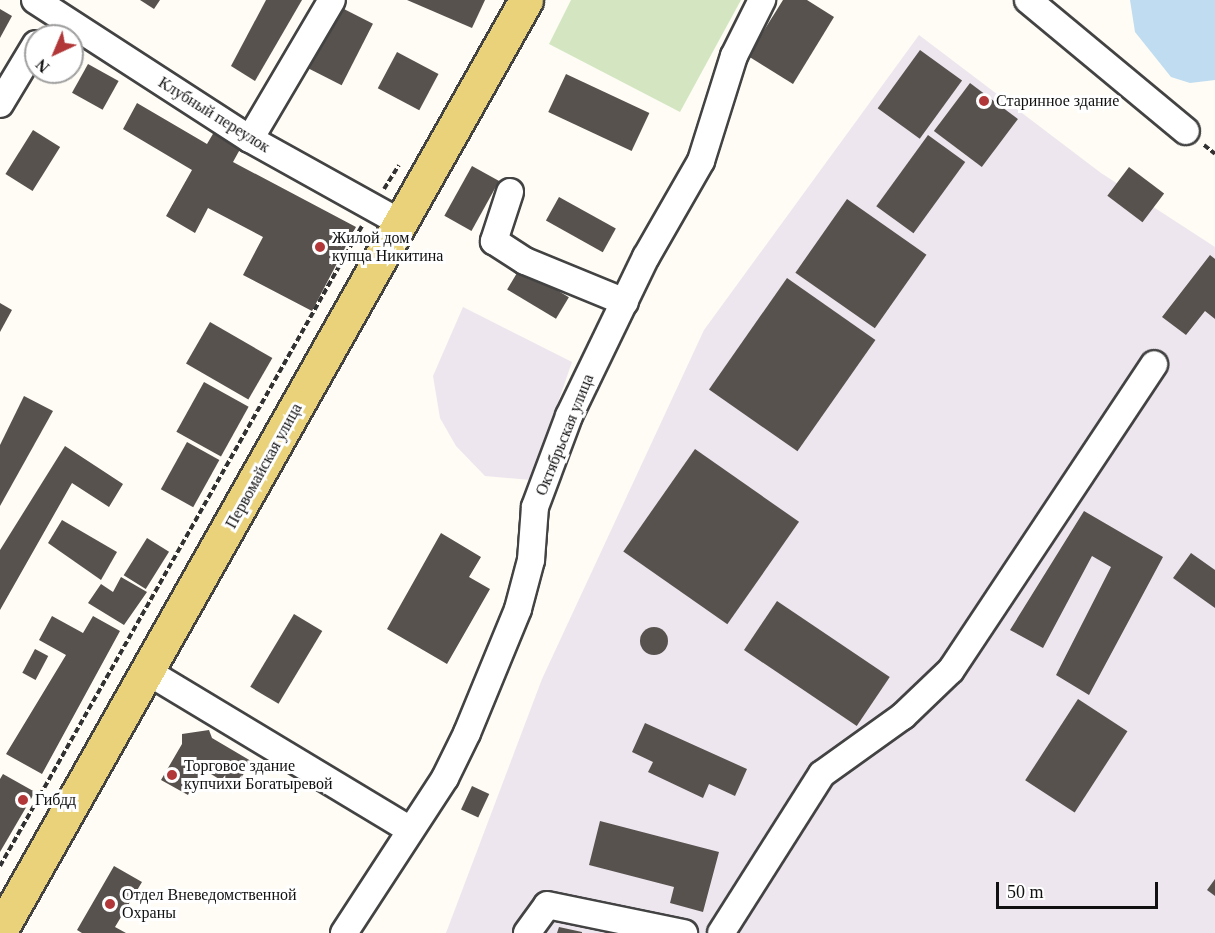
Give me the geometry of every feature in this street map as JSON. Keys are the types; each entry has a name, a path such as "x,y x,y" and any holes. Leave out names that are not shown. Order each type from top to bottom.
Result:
{"main road":[{"name":"Первомайская улица","path":"0,931 150,673 386,214 526,0"}],"street":[{"path":"250,139 332,0"},
{"name":"Октябрьская улица","path":"344,933 409,829 446,777 518,609 531,560 535,507 569,416 625,302 700,161 734,56 762,0"},
{"path":"1029,0 1186,131"},
{"path":"44,24 50,4"},
{"name":"Клубный переулок","path":"50,4 250,139 386,214"},
{"path":"0,104 24,64"},
{"path":"510,192 494,241 525,261 625,302"},
{"path":"721,933 822,774 903,716 951,670 1154,364"},
{"path":"150,673 409,829"},
{"path":"528,933 547,905 684,933"}],"path":[{"path":"0,866 386,214 404,158"}],"shaded area":[{"path":"919,35 1101,173 1215,247 1215,933 446,933 542,679 704,330"},
{"path":"463,307 572,362 531,480 485,476 456,446 440,418 433,376"}],"green space":[{"path":"571,0 741,0 680,112 549,44"}],"water":[{"path":"1130,0 1215,0 1215,80 1190,83 1171,77 1135,32"}],"building":[{"path":"140,0 160,0 154,9"},
{"path":"266,0 302,0 255,81 231,66"},
{"path":"407,0 485,0 472,28"},
{"path":"783,0 807,0 834,17 793,84 748,56"},
{"path":"340,7 373,24 342,85 309,68"},
{"path":"0,9 12,16 0,38"},
{"path":"920,50 962,81 920,139 878,108"},
{"path":"397,52 438,74 419,110 378,88"},
{"path":"88,64 119,81 103,110 72,93 77,84 84,84 84,71"},
{"path":"566,74 649,113 632,151 548,112"},
{"path":"970,83 1018,119 982,167 934,131"},
{"path":"137,103 207,144 217,127 244,142 233,162 356,227 312,311 243,275 263,237 208,208 195,233 166,216 192,170 123,129"},
{"path":"33,130 60,147 33,191 5,174"},
{"path":"928,135 965,162 913,233 876,206"},
{"path":"472,166 499,181 471,231 444,216"},
{"path":"1129,167 1164,193 1142,222 1107,196"},
{"path":"559,197 616,229 603,252 546,221"},
{"path":"847,199 926,255 875,328 795,273"},
{"path":"1210,255 1215,259 1215,319 1205,311 1186,335 1162,317"},
{"path":"520,268 569,297 556,319 507,289"},
{"path":"787,278 875,340 797,451 709,389"},
{"path":"0,303 12,310 0,332"},
{"path":"210,322 272,358 248,400 186,364"},
{"path":"204,382 249,407 221,457 176,432"},
{"path":"24,396 53,411 0,506 0,445"},
{"path":"187,442 219,460 193,507 161,489"},
{"path":"65,446 123,484 109,507 72,483 0,610 0,550"},
{"path":"695,449 799,522 727,624 623,551"},
{"path":"1084,511 1163,557 1089,695 1056,675 1111,567 1092,556 1043,648 1010,630"},
{"path":"62,520 117,552 101,580 48,543"},
{"path":"441,533 481,557 469,577 490,589 447,664 387,629"},
{"path":"147,538 169,552 146,589 124,575"},
{"path":"1191,553 1215,570 1215,608 1173,578"},
{"path":"121,577 147,592 124,625 88,603 101,584 113,592"},
{"path":"777,601 890,677 857,726 744,650"},
{"path":"294,614 322,631 279,704 250,687"},
{"path":"52,616 83,633 93,616 120,631 42,774 6,754 66,655 39,640"},
{"path":"654,627 664,631 668,641 664,651 654,655 644,651 640,641 644,631"},
{"path":"35,649 48,656 36,680 22,673"},
{"path":"1078,699 1127,731 1075,812 1025,780"},
{"path":"645,723 747,769 735,796 709,784 703,798 648,772 653,762 632,752"},
{"path":"209,730 212,738 251,761 235,789 203,769 188,795 161,780 182,744 182,734"},
{"path":"3,774 35,792 0,852 0,779"},
{"path":"472,786 489,794 478,818 461,810"},
{"path":"600,821 719,852 703,912 670,903 674,887 589,865"},
{"name":"Отдел Вневедомственной Охраны","path":"114,866 142,882 115,927 126,933 82,933 77,930"},
{"path":"1215,879 1215,896 1207,890"},
{"path":"559,927 582,932 582,933 557,933"}],"place":[{"name":"Старинное здание","path":"984,101"},
{"name":"Жилой дом купца Никитина","path":"320,247"},
{"name":"Торговое здание купчихи Богатыревой","path":"172,775"},
{"name":"Гибдд","path":"23,800"},
{"name":"Отдел Вневедомственной Охраны","path":"110,904"}]}
